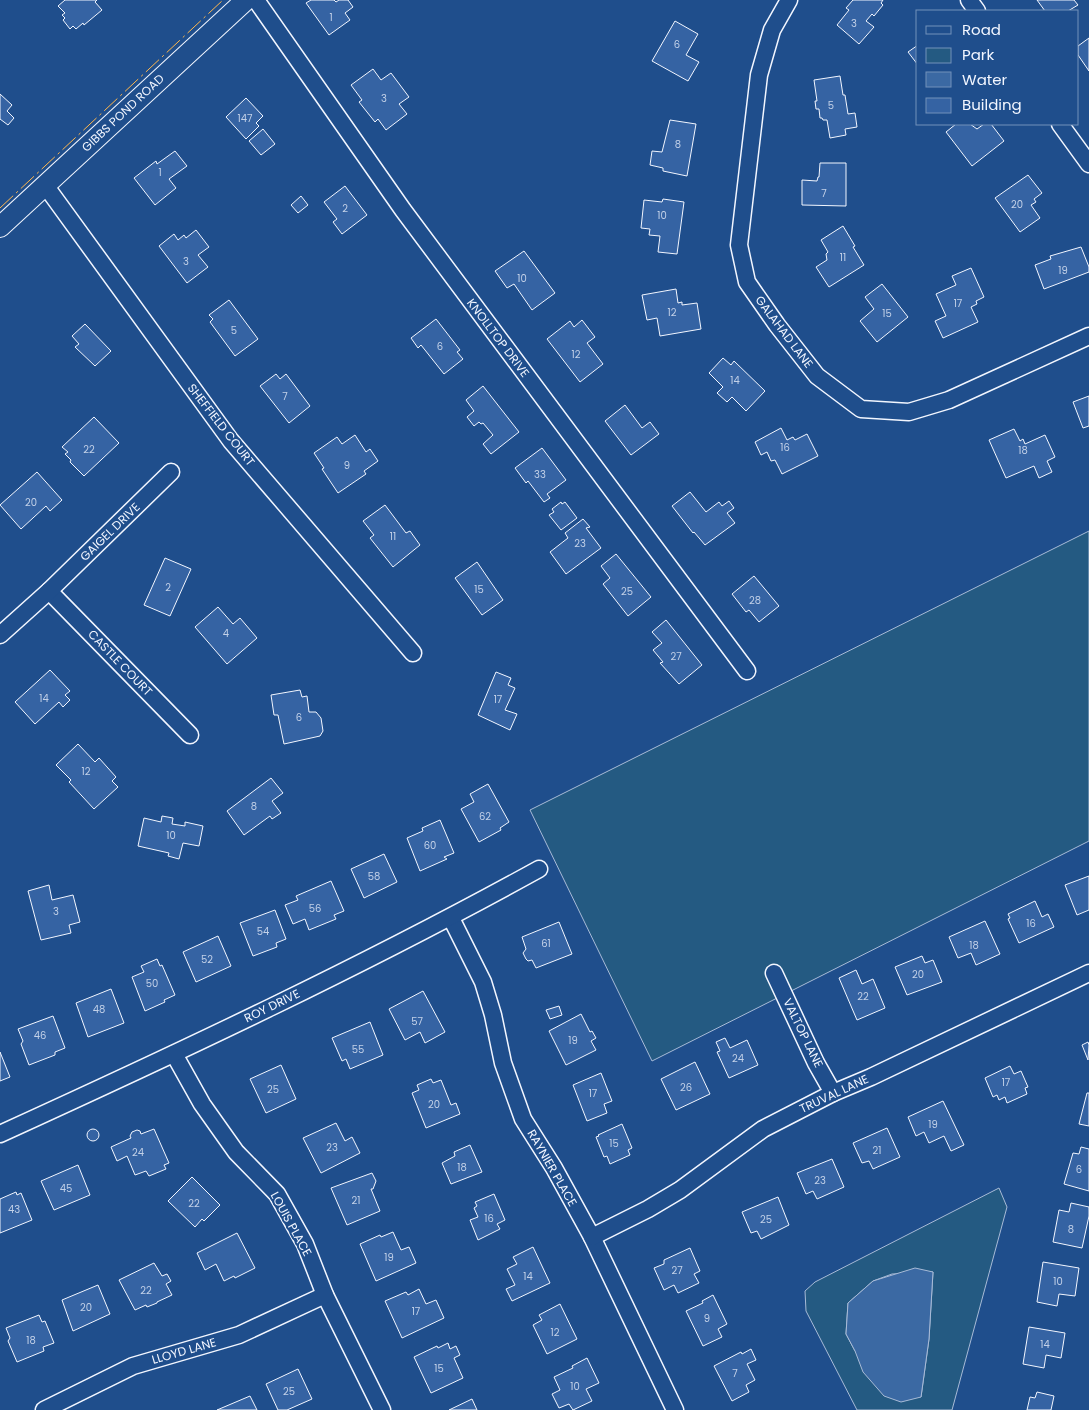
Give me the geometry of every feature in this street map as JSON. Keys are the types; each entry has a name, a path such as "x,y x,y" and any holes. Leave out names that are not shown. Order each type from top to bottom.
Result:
{"street":[{"name":"GIBBS POND ROAD","path":"0,227 246,0"},
{"name":"KNOLLTOP DRIVE","path":"256,0 403,210 747,671"},
{"name":"GALAHAD LANE","path":"789,0 772,30 759,75 739,246 747,282 777,325 818,376 861,409 909,412 949,400 1089,336"},
{"path":"1061,125 1089,164"},
{"name":"SHEFFIELD COURT","path":"45,185 231,441 413,653"},
{"name":"GAIGEL DRIVE","path":"0,635 49,591 171,472"},
{"name":"CASTLE COURT","path":"49,591 190,735"},
{"name":"ROY DRIVE","path":"0,1134 174,1054 451,918 538,869"},
{"name":"RAYNIER PLACE","path":"451,918 483,982 504,1063 523,1119 554,1168 592,1237 675,1410"},
{"name":"VALTOP LANE","path":"774,973 816,1063 833,1093"},
{"name":"TRUVAL LANE","path":"592,1237 680,1190 762,1129 833,1093 871,1077 1089,973"},
{"name":"LOUIS PLACE","path":"174,1054 202,1104 236,1152 277,1194 305,1244 326,1294 382,1410"},
{"name":"LLOYD LANE","path":"44,1410 133,1366 239,1335 326,1294"}],"green space":[{"path":"1089,531 1089,841 652,1061 530,810"},
{"path":"999,1188 1007,1207 952,1410 857,1410 806,1311 805,1291 815,1282","holes":["933,1272 929,1339 921,1397 855,1351 846,1334 848,1303 873,1281 892,1274"]}],"water":[{"path":"915,1268 933,1272 929,1339 921,1397 901,1402 884,1396 863,1372 846,1334 848,1303 873,1281"}],"building":[{"path":"65,0 97,0 95,2 102,10 84,25 83,23 76,29 73,26 70,29 63,20 65,18 62,15 65,13 58,6"},
{"path":"311,0 334,0 336,2 348,0 353,7 345,13 350,20 329,35 306,3"},
{"path":"853,0 883,0 881,3 883,5 874,16 872,14 866,21 874,27 859,44 837,25 849,10 846,8"},
{"path":"1037,0 1074,0 1078,5 1070,10 1044,10"},
{"path":"675,21 698,34 686,55 699,62 688,81 652,61"},
{"path":"1089,38 1089,71 1079,56 1079,45"},
{"path":"916,46 916,62 908,52"},
{"path":"373,69 381,80 391,73 409,97 399,104 407,114 386,130 378,119 375,122 359,102 362,100 351,85"},
{"path":"840,76 848,114 855,113 857,127 845,129 846,135 830,138 827,120 820,118 819,109 816,109 815,101 817,101 814,80"},
{"path":"0,94 12,105 7,111 14,118 8,125 0,119"},
{"path":"246,98 263,116 256,123 259,126 246,139 226,117"},
{"path":"670,120 696,124 687,176 663,171 663,168 650,165 652,151 662,152"},
{"path":"955,125 971,125 977,129 983,125 992,125 1004,141 972,166 946,132"},
{"path":"263,129 275,144 261,155 249,141"},
{"path":"175,151 187,166 169,179 176,188 155,205 134,178 156,161 157,164"},
{"path":"820,163 846,163 846,206 802,205 802,180 817,181"},
{"path":"1028,175 1042,193 1034,199 1036,202 1031,205 1040,218 1020,232 995,198"},
{"path":"345,186 367,215 342,234 333,222 337,219 324,202"},
{"path":"301,196 308,205 298,213 291,205"},
{"path":"663,199 684,202 677,254 658,252 660,236 649,235 650,229 641,228 644,200 662,202"},
{"path":"843,226 864,265 829,287 816,267 827,260 826,254 828,252 821,240"},
{"path":"196,230 209,247 198,255 208,267 187,283 159,246 174,234 178,240 184,235 186,238"},
{"path":"1081,247 1089,267 1089,272 1044,289 1035,265 1051,259 1050,256"},
{"path":"524,251 555,293 532,310 514,284 507,288 495,271"},
{"path":"971,268 984,297 976,301 977,304 971,307 978,322 943,338 935,321 946,316 936,294 956,285 952,276"},
{"path":"882,284 908,317 877,342 860,321 874,309 865,297"},
{"path":"676,289 678,303 682,302 682,305 697,303 701,329 660,336 657,318 647,320 642,295"},
{"path":"229,300 258,339 235,356 210,322 213,319 209,315"},
{"path":"436,319 460,350 457,352 463,359 444,374 421,345 418,348 411,338"},
{"path":"582,320 595,337 587,343 603,364 580,382 547,339 570,321 574,327"},
{"path":"85,324 111,351 95,366 75,347 79,344 72,336"},
{"path":"723,358 731,365 734,361 765,391 746,411 732,397 727,402 717,393 723,387 709,373"},
{"path":"276,374 280,379 286,374 310,406 289,423 260,386"},
{"path":"483,386 519,432 491,454 483,444 493,435 483,423 479,422 474,426 467,417 474,411 466,400"},
{"path":"1089,396 1089,426 1083,428 1073,402"},
{"path":"625,405 642,428 650,422 659,434 631,455 605,421"},
{"path":"94,417 119,443 84,476 70,462 71,460 65,454 68,452 62,447"},
{"path":"781,428 787,440 793,437 795,440 807,434 818,456 782,474 775,460 771,461 767,452 761,455 755,442"},
{"path":"1014,429 1020,441 1023,439 1025,444 1045,435 1055,457 1047,461 1052,472 1039,478 1034,466 1006,478 989,440"},
{"path":"355,435 366,452 370,449 378,461 364,471 366,474 338,493 314,453 337,437 342,444"},
{"path":"542,448 566,480 547,494 550,498 544,502 515,468"},
{"path":"37,472 62,500 50,511 46,506 21,529 0,505"},
{"path":"690,492 706,512 719,502 722,506 729,501 734,508 727,513 735,523 705,545 672,506"},
{"path":"561,502 562,504 565,502 577,518 561,530 549,515 554,512 552,509"},
{"path":"385,505 406,533 410,531 420,545 393,567 370,538 374,535 363,521"},
{"path":"583,519 590,527 586,528 601,548 566,574 550,552 568,538 565,533"},
{"path":"616,554 651,597 628,616 603,584 610,578 601,566"},
{"path":"165,558 191,569 170,616 144,605"},
{"path":"477,562 503,600 482,615 455,578"},
{"path":"754,576 779,606 759,622 749,610 746,612 732,594"},
{"path":"218,607 233,624 240,618 257,638 227,664 195,627"},
{"path":"666,620 702,665 679,684 660,663 663,662 653,650 662,643 652,632"},
{"path":"50,670 70,691 65,695 70,700 63,707 59,702 35,724 15,702"},
{"path":"496,672 511,678 508,685 515,688 505,710 517,714 510,730 478,715"},
{"path":"300,690 302,697 307,696 309,712 316,712 321,718 323,731 320,736 284,744 278,715 274,715 271,695"},
{"path":"78,744 95,762 99,758 116,777 112,781 118,787 94,809 69,782 71,780 56,765"},
{"path":"271,778 283,793 272,801 281,813 272,819 270,816 244,835 227,811"},
{"path":"488,784 509,822 500,828 501,830 479,842 461,809 474,802 470,794"},
{"path":"162,816 173,818 172,824 185,826 185,822 203,826 199,846 183,843 179,859 168,856 169,853 138,846 144,818 161,822"},
{"path":"440,820 454,853 444,857 447,859 420,871 407,838 423,831 422,828"},
{"path":"384,854 397,882 364,898 351,869"},
{"path":"1089,876 1089,910 1077,915 1065,885"},
{"path":"331,881 344,911 334,915 336,919 309,930 305,919 293,924 285,905 298,900 296,896"},
{"path":"49,885 52,900 73,895 80,922 69,925 71,933 41,940 28,891"},
{"path":"1035,901 1042,917 1048,914 1054,927 1019,943 1008,919 1010,918 1008,914"},
{"path":"275,910 286,939 276,943 277,947 253,956 240,923"},
{"path":"985,921 1000,954 976,965 971,953 958,958 949,937"},
{"path":"559,922 572,954 536,968 532,960 528,961 523,953 526,949 522,937"},
{"path":"218,936 231,966 196,982 183,952"},
{"path":"922,956 925,963 933,960 942,982 907,995 895,967"},
{"path":"157,959 160,966 162,965 175,995 145,1011 132,977 144,972 141,966"},
{"path":"856,970 862,984 873,979 885,1008 857,1020 839,978"},
{"path":"111,989 124,1023 88,1037 76,1003"},
{"path":"423,991 445,1032 425,1043 420,1032 405,1040 389,1009"},
{"path":"559,1006 562,1015 550,1019 546,1010"},
{"path":"581,1014 590,1032 592,1031 596,1038 591,1041 596,1050 566,1065 549,1031"},
{"path":"53,1016 65,1048 55,1052 55,1055 29,1065 21,1044 23,1041 18,1029"},
{"path":"370,1022 383,1055 350,1069 346,1059 342,1061 332,1038"},
{"path":"725,1038 730,1048 747,1040 758,1065 729,1078 717,1052 720,1051 716,1042"},
{"path":"1088,1042 1089,1045 1088,1060 1082,1045"},
{"path":"0,1052 10,1077 0,1081"},
{"path":"695,1062 710,1094 676,1110 661,1079"},
{"path":"281,1065 296,1099 266,1113 250,1079"},
{"path":"1010,1066 1014,1074 1021,1071 1028,1087 1025,1088 1027,1094 1007,1103 1005,1097 999,1100 997,1095 993,1097 985,1078"},
{"path":"601,1073 612,1101 604,1104 607,1113 587,1121 573,1085"},
{"path":"431,1079 433,1083 441,1080 451,1105 456,1103 460,1114 426,1128 412,1093 419,1090 417,1085"},
{"path":"1087,1093 1089,1093 1089,1126 1079,1124"},
{"path":"943,1101 964,1145 951,1151 944,1136 929,1143 924,1132 916,1136 908,1117"},
{"path":"336,1123 345,1141 352,1137 360,1153 321,1173 303,1138"},
{"path":"622,1124 632,1148 628,1150 630,1155 610,1164 607,1156 604,1157 596,1137"},
{"path":"887,1128 900,1157 873,1169 869,1161 862,1163 853,1143"},
{"path":"91,1129 95,1129 99,1135 95,1141 91,1141 87,1137 87,1133"},
{"path":"154,1129 169,1163 164,1165 166,1169 149,1176 146,1171 135,1175 127,1156 117,1161 111,1147 131,1138 132,1132 137,1130 141,1134"},
{"path":"470,1145 482,1172 451,1184 442,1163 455,1156 454,1152"},
{"path":"1081,1147 1089,1149 1089,1191 1064,1184 1073,1153 1079,1154"},
{"path":"832,1159 844,1187 817,1199 813,1191 806,1194 797,1173"},
{"path":"78,1165 90,1195 54,1210 41,1181"},
{"path":"372,1173 376,1181 373,1189 371,1189 380,1211 347,1225 331,1188"},
{"path":"192,1177 220,1205 195,1227 168,1201"},
{"path":"16,1192 17,1195 21,1193 32,1220 0,1233 0,1199"},
{"path":"494,1194 505,1220 497,1224 500,1229 478,1240 470,1220 478,1217 474,1208 477,1206 475,1202"},
{"path":"778,1197 789,1225 761,1239 757,1231 751,1233 742,1212"},
{"path":"1071,1203 1089,1207 1089,1216 1082,1248 1053,1242 1059,1210 1069,1212"},
{"path":"393,1232 401,1250 409,1247 416,1263 376,1281 360,1244 380,1235 381,1237"},
{"path":"237,1233 255,1268 224,1281 216,1264 205,1270 197,1253"},
{"path":"533,1247 550,1283 512,1301 506,1289 515,1285 507,1269 517,1264 513,1257"},
{"path":"690,1248 700,1271 694,1274 699,1283 678,1293 674,1285 664,1290 654,1268 664,1264 664,1260"},
{"path":"1043,1262 1079,1268 1075,1296 1059,1294 1057,1306 1037,1302"},
{"path":"154,1263 162,1276 167,1274 171,1281 166,1284 172,1295 157,1303 135,1310 119,1280"},
{"path":"98,1285 110,1314 73,1331 62,1300"},
{"path":"419,1289 426,1304 436,1300 444,1318 402,1338 385,1301 406,1292 408,1295"},
{"path":"713,1295 727,1324 718,1329 722,1337 703,1346 686,1311 703,1303 702,1301"},
{"path":"560,1304 577,1339 547,1354 533,1325 542,1320 539,1315"},
{"path":"39,1315 42,1322 45,1321 54,1343 43,1347 44,1351 17,1362 8,1341 10,1338 6,1328"},
{"path":"1029,1327 1065,1333 1061,1358 1046,1355 1044,1368 1023,1364"},
{"path":"448,1343 450,1349 456,1346 460,1355 454,1358 463,1378 431,1393 414,1357"},
{"path":"751,1349 756,1360 747,1364 755,1380 746,1385 749,1392 732,1401 714,1366"},
{"path":"587,1358 599,1383 586,1389 592,1401 573,1410 569,1404 559,1408 552,1394 560,1390 554,1377 573,1368 572,1366"},
{"path":"298,1369 312,1399 287,1410 278,1410 266,1384"},
{"path":"1037,1392 1054,1396 1051,1410 1027,1410 1030,1397 1035,1398"},
{"path":"250,1396 257,1410 217,1410"},
{"path":"472,1399 477,1410 449,1410"}],"power":[{"path":"0,208 223,0"}]}
